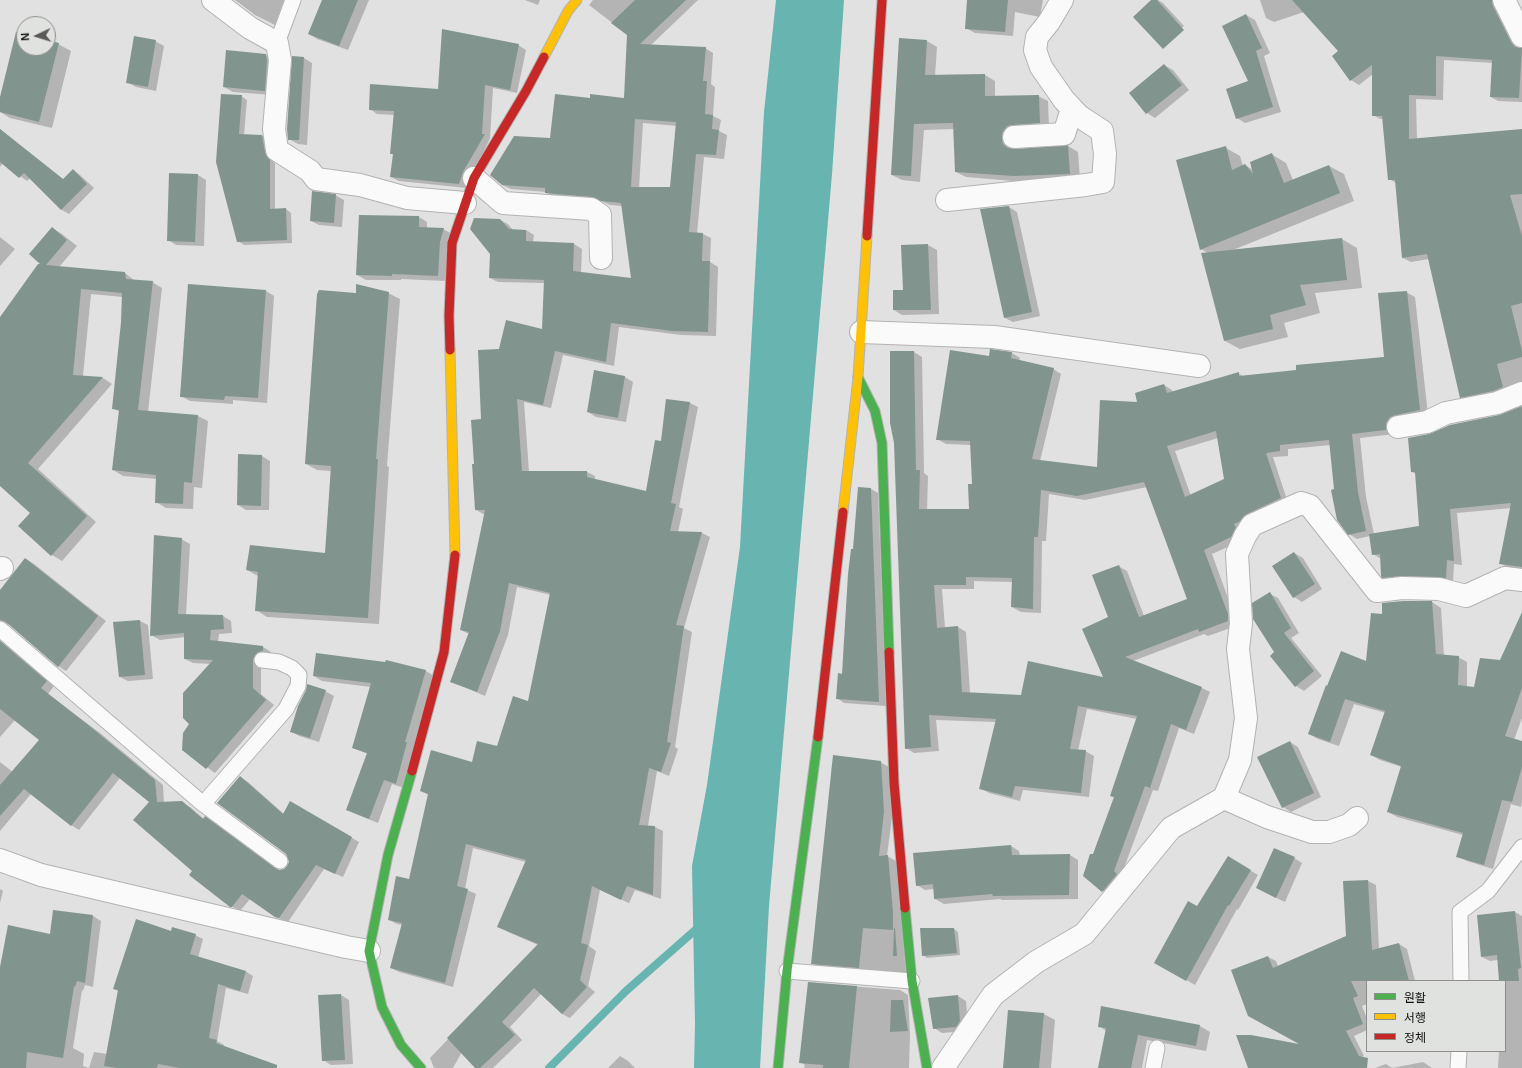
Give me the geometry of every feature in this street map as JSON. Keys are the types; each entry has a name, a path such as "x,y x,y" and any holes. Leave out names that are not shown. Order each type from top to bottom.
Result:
{"street":[{"path":"213,0 250,28 277,43 280,60 274,129 277,150 310,171 316,179 360,185 407,198 465,203"},
{"path":"421,1068 401,1045 382,1007 369,951 388,854 414,765 444,652 455,552 449,316 452,243 474,178 526,90 568,11 577,0"},
{"path":"780,1068 787,971 813,777 858,377 882,0"},
{"path":"947,200 1103,182 1105,154 1102,131 1079,116 1064,100 1041,67 1036,50 1037,37 1050,22 1062,0"},
{"path":"1504,0 1522,36"},
{"path":"1014,138 1064,134 1072,109"},
{"path":"474,178 503,203 591,210 600,215 601,258"},
{"path":"861,332 994,337 1199,366"},
{"path":"858,377 875,411 882,443 894,783 912,981 928,1068"},
{"path":"1398,427 1427,422 1446,413 1497,403 1522,393"},
{"path":"943,1068 993,995 1036,962 1084,934 1172,828 1224,798 1240,760 1246,718 1238,649 1241,623 1237,554 1252,524 1301,503 1310,506 1377,591 1402,588 1439,589 1466,596 1505,578 1522,580"},
{"path":"1224,798 1267,817 1312,832 1329,832 1349,825 1357,818"},
{"path":"0,860 41,875 346,947 369,951"}],"lane":[{"path":"277,43 293,0"},
{"path":"0,630 203,804 280,861"},
{"path":"203,804 286,709 298,686 298,675 292,668 279,662 262,660"},
{"path":"1461,980 1460,912 1488,891 1522,847"},
{"path":"787,971 912,981"},
{"path":"1153,1068 1157,1048"},
{"path":"1458,1068 1459,1052"}],"water":[{"path":"776,0 844,0 832,174 769,906 760,1068 694,1068 695,1024 692,866 707,785 740,547 764,112"}],"building":[{"path":"322,0 358,0 339,46 308,34"},
{"path":"635,0 686,0 640,44 706,47 703,81 707,81 705,114 713,115 712,129 719,130 716,155 696,154 689,232 703,233 702,261 710,261 708,332 672,331 611,323 606,362 555,351 543,405 517,399 522,471 587,471 587,477 646,491 655,440 661,441 666,399 690,402 671,503 676,504 670,531 702,532 676,625 684,626 667,742 671,743 661,772 649,768 639,825 655,826 653,895 627,886 621,900 592,886 581,943 588,945 580,980 587,987 562,1014 534,988 502,1022 515,1035 480,1068 475,1068 447,1038 538,944 497,927 526,860 466,844 457,886 468,889 445,983 390,968 402,923 388,920 396,876 409,879 428,794 420,791 431,750 472,762 477,741 497,746 513,696 528,701 550,593 509,583 500,631 477,692 450,682 469,632 460,630 485,510 475,510 472,464 474,464 471,420 481,419 478,350 499,349 506,320 542,329 544,280 489,278 490,254 470,229 474,218 500,219 509,229 526,230 526,241 574,243 573,271 631,278 621,203 601,201 592,197 545,193 545,188 502,185 490,175 514,136 550,138 555,94 590,98 590,94 624,98 627,35 611,23","holes":["635,119 676,122 670,187 631,187"]},
{"path":"967,0 1008,0 1005,32 965,29"},
{"path":"1151,0 1157,0 1184,30 1163,49 1133,17"},
{"path":"1292,0 1492,0 1493,6 1511,42 1515,47 1522,48 1519,98 1490,97 1492,60 1436,56 1436,96 1409,95 1409,139 1522,129 1522,194 1510,195 1522,236 1522,303 1511,306 1522,351 1522,357 1497,364 1503,387 1493,391 1460,398 1427,254 1402,258 1395,180 1388,180 1382,116 1372,116 1372,65 1350,81 1332,56 1338,51"},
{"path":"1246,14 1262,48 1256,51 1273,107 1236,119 1226,89 1248,81 1222,26"},
{"path":"442,29 519,44 510,90 485,85 482,134 485,134 463,172 459,184 390,177 393,154 390,154 394,111 369,110 370,84 438,89"},
{"path":"16,32 16,56 56,56 39,122 0,112 0,97"},
{"path":"134,36 156,40 148,87 126,83"},
{"path":"899,38 927,40 925,75 985,74 985,96 1039,95 1040,123 1007,126 1003,132 1003,144 1008,148 1015,149 1068,145 1070,174 1014,176 955,172 953,123 914,124 911,176 891,175"},
{"path":"56,42 59,43 56,55"},
{"path":"226,50 266,54 265,91 223,87"},
{"path":"292,56 304,57 299,140 288,140 287,129"},
{"path":"1164,64 1182,85 1146,114 1129,93"},
{"path":"221,94 242,95 239,134 262,135 265,152 270,160 270,209 286,208 287,240 237,242 216,162"},
{"path":"0,129 63,179 73,169 87,184 61,210 24,173 19,178 0,162"},
{"path":"1226,146 1232,170 1245,164 1253,174 1250,162 1272,153 1284,183 1329,165 1340,193 1200,250 1176,160"},
{"path":"169,173 198,174 195,242 167,241"},
{"path":"312,191 336,194 334,223 310,221"},
{"path":"1009,206 1032,312 1004,318 980,209"},
{"path":"359,215 419,216 419,227 444,228 440,242 438,276 392,274 392,276 356,275"},
{"path":"52,227 67,240 46,265 125,272 126,279 153,281 138,410 198,415 192,483 184,482 183,504 155,503 156,475 112,470 119,410 112,409 121,322 122,293 81,289 73,375 103,377 28,463 87,516 51,556 18,526 30,513 0,486 0,317 38,264 40,264 29,254"},
{"path":"1342,238 1347,280 1300,285 1306,305 1270,315 1273,329 1224,341 1201,253"},
{"path":"928,244 931,310 893,310 893,290 903,290 901,245"},
{"path":"188,284 266,290 258,398 225,396 224,400 180,397"},
{"path":"356,284 389,292 376,459 378,459 368,618 255,611 258,572 246,570 250,545 325,553 331,466 305,464 317,294 319,290 356,293"},
{"path":"1407,291 1420,410 1390,417 1386,423 1386,430 1352,434 1358,492 1366,531 1348,535 1337,520 1331,490 1334,489 1329,440 1280,445 1280,451 1266,453 1281,498 1247,514 1239,522 1234,524 1236,527 1231,537 1204,550 1228,614 1228,621 1199,632 1198,629 1125,657 1202,687 1186,730 1171,724 1150,788 1145,786 1114,871 1117,874 1102,892 1083,876 1090,854 1093,854 1114,797 1110,796 1137,716 1078,706 1070,749 1086,750 1081,793 1015,786 1012,797 979,789 996,719 929,715 931,747 905,749 894,443 890,423 890,351 914,351 916,470 920,470 919,509 969,509 968,484 972,484 970,441 936,440 950,350 989,356 990,349 1012,352 1011,358 1054,368 1032,459 1097,467 1100,400 1137,402 1135,393 1164,384 1167,393 1239,372 1239,376 1296,370 1296,365 1384,357 1378,293","holes":["1216,431 1224,479 1185,497 1167,446","1144,482 1187,599 1139,617 1119,565 1092,575 1108,617 1082,629 1103,677 1028,661 1021,695 962,692 958,626 937,628 934,585 966,585 966,577 1012,578 1011,607 1033,609 1034,537 1038,537 1041,490 1077,496"]},
{"path":"594,370 625,376 618,418 587,412"},
{"path":"1522,406 1522,567 1499,564 1511,503 1450,509 1454,561 1447,560 1446,578 1402,576 1382,578 1380,554 1372,555 1369,534 1419,526 1415,472 1411,472 1408,438 1429,434 1450,425 1499,415"},
{"path":"238,454 262,455 261,506 237,505"},
{"path":"858,487 871,488 879,702 836,699 838,673 842,674 848,574 851,549 853,549"},
{"path":"154,535 182,538 178,614 223,615 224,629 211,630 210,640 263,646 263,651 258,652 253,659 253,688 266,700 206,769 182,750 183,733 189,724 183,718 183,693 213,660 184,659 184,633 150,636"},
{"path":"1294,552 1315,584 1293,598 1272,566"},
{"path":"25,558 98,616 58,667 6,622 0,620 0,590"},
{"path":"1270,592 1291,628 1284,633 1314,671 1295,687 1270,656 1274,652 1253,619 1252,603"},
{"path":"1432,601 1436,654 1459,656 1458,685 1474,687 1480,658 1500,660 1522,612 1522,688 1505,736 1522,741 1522,767 1512,802 1502,800 1484,865 1456,857 1463,833 1387,812 1401,766 1370,755 1385,711 1345,699 1330,742 1308,734 1326,685 1327,686 1341,651 1366,661 1371,613 1382,614 1382,603"},
{"path":"140,620 145,675 119,677 113,622"},
{"path":"0,641 47,681 41,688 155,780 157,802 182,801 203,819 205,816 275,868 279,870 284,869 289,862 286,854 217,803 240,776 283,814 290,801 352,837 335,874 316,865 279,918 275,917 242,894 232,907 230,907 189,875 192,871 133,820 149,802 113,773 71,826 24,789 0,816 0,785 39,740 0,709"},
{"path":"316,653 385,662 386,660 426,670 405,742 407,742 396,784 384,780 369,819 346,810 367,753 352,748 371,683 313,676"},
{"path":"307,684 326,690 310,738 290,732"},
{"path":"1290,741 1314,793 1282,808 1257,757"},
{"path":"833,755 881,761 884,812 879,856 888,855 893,930 863,928 859,968 811,964"},
{"path":"1011,845 1012,855 1070,854 1069,895 993,896 992,894 934,899 933,884 916,886 913,853"},
{"path":"1274,848 1295,857 1276,898 1256,888"},
{"path":"1228,856 1251,870 1229,906 1228,905 1186,981 1154,963 1188,901 1197,906"},
{"path":"1368,880 1372,950 1399,943 1409,980 1351,981 1358,996 1353,998 1363,1024 1346,1031 1359,1056 1368,1058 1367,1068 1248,1068 1236,1035 1251,1035 1299,1044 1248,1016 1231,970 1268,956 1273,968 1346,936 1343,881"},
{"path":"53,910 93,915 85,983 77,981 75,987 74,986 63,1058 27,1052 26,1068 0,1068 0,967 8,925 50,934"},
{"path":"1515,911 1521,968 1518,969 1519,981 1499,980 1497,955 1481,957 1477,915"},
{"path":"136,919 171,931 172,927 196,934 190,954 246,971 240,991 218,984 209,1038 217,1040 216,1043 277,1065 277,1068 179,1068 158,1064 157,1068 117,1068 104,1066 118,990 113,989"},
{"path":"895,928 897,956 893,956"},
{"path":"920,928 954,928 957,953 922,956"},
{"path":"808,982 857,986 849,1068 823,1068 823,1065 799,1063"},
{"path":"341,994 345,1060 322,1061 318,995"},
{"path":"958,995 960,1021 956,1027 933,1029 928,998"},
{"path":"891,1000 903,1000 908,1031 890,1032"},
{"path":"1101,1006 1200,1025 1196,1046 1138,1035 1131,1068 1098,1068 1106,1028 1098,1027"},
{"path":"1008,1010 1044,1013 1039,1068 1003,1068"}],"waterway":[{"path":"549,1068 626,991 701,925"}],"traffic: fast":[{"path":"858,377 875,411 882,443 889,652"},
{"path":"778,1068 787,971 818,737"},
{"path":"412,771 388,855 369,951 382,1007 401,1045 421,1068"},
{"path":"905,908 912,981 927,1068"}],"traffic: slow":[{"path":"544,57 568,11 577,0"},
{"path":"843,512 858,377 867,236"},
{"path":"450,350 455,555"}],"traffic: jam":[{"path":"867,236 882,0"},
{"path":"450,350 449,316 452,243 474,178 526,91 544,57"},
{"path":"818,737 843,512"},
{"path":"412,771 444,652 455,555"},
{"path":"889,652 894,783 905,908"}]}
